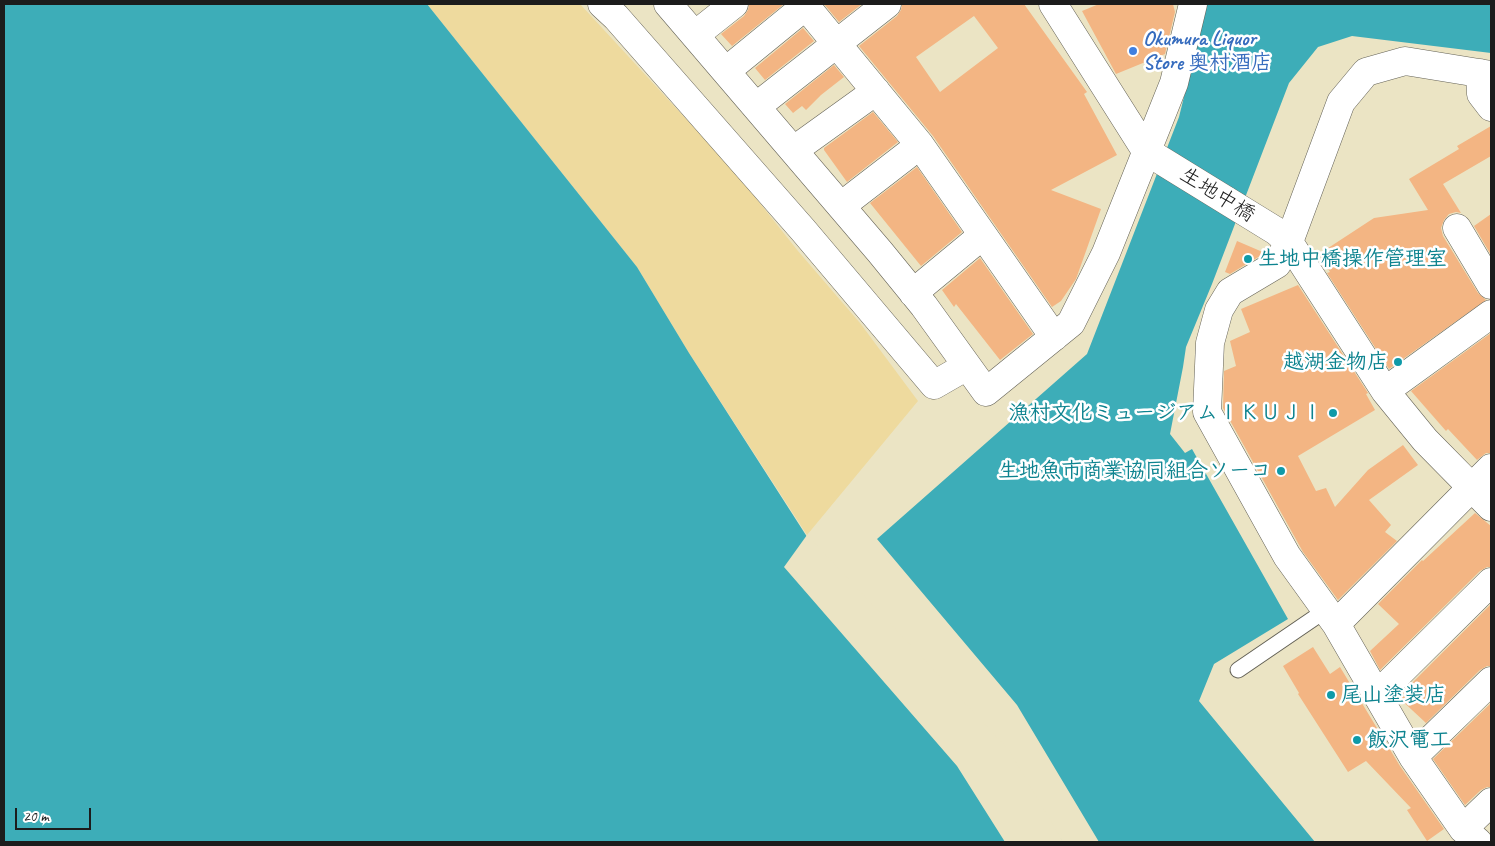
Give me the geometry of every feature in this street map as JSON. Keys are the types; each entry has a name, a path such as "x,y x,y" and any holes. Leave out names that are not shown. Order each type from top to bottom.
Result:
{"street":[{"path":"602,4 623,24 803,230 934,385 967,366"},
{"path":"668,4 757,106 913,293 986,392 1071,323 1152,155 1174,83 1194,4"},
{"path":"695,35 734,4"},
{"path":"726,71 806,4 920,146 1054,337"},
{"path":"757,106 886,4"},
{"path":"1061,6 1152,155"},
{"path":"1491,106 1480,94 1486,74 1406,61 1366,72 1341,102 1282,237 1277,264 1230,292 1219,310 1210,343 1207,412 1287,556 1331,618 1413,757 1470,836 1491,802"},
{"path":"794,150 876,91"},
{"path":"841,206 920,146"},
{"name":"生地中橋","path":"1152,155 1282,237"},
{"path":"1457,228 1491,285"},
{"path":"913,293 983,235"},
{"path":"1282,237 1385,391 1424,440 1491,507"},
{"path":"1385,391 1491,314"},
{"path":"1331,618 1491,468"},
{"path":"1377,695 1491,582"},
{"path":"1413,757 1491,682"}],"lane":[{"path":"1238,670 1331,618"}],"sand":[{"path":"427,4 580,4 735,172 798,251 860,323 918,401 807,535 689,353 637,267"}],"water":[{"path":"4,4 427,4 637,267 689,353 811,543 1063,842 4,842"},
{"path":"1207,4 1491,4 1491,53 1352,36 1318,47 1289,83 1186,347 1170,434 1185,453 1192,449 1288,619 1214,664 1199,701 1315,842 1099,842 1017,705 877,539 1087,354 1179,117"}],"pier":[{"path":"807,535 1008,749 1063,842 1005,842 957,766 784,567"}],"building":[{"path":"749,4 784,4 732,46 721,34 744,16"},
{"path":"824,4 862,4 839,22"},
{"path":"902,4 1024,4 1087,92 1084,94 1117,155 1051,190 1101,209 1076,279 1061,301 1052,307 933,136 859,46 897,16","holes":["974,16 998,48 940,92 916,57"]},
{"path":"1099,4 1173,4 1175,12 1165,54 1116,74 1082,11"},
{"path":"803,28 814,41 765,80 755,68"},
{"path":"834,65 844,77 806,110 802,106 793,113 785,104"},
{"path":"873,112 898,142 847,182 824,148"},
{"path":"1491,126 1491,156 1443,184 1461,213 1449,214 1441,228 1443,236 1478,293 1486,300 1389,369 1327,273 1330,272 1319,254 1374,218 1428,210 1409,179 1459,149 1457,146"},
{"path":"917,167 962,232 921,266 870,203"},
{"path":"1491,214 1491,255 1474,226"},
{"name":"生地中橋操作管理室","path":"1237,241 1265,253 1230,274 1225,272"},
{"path":"980,258 1033,334 1000,360 956,304 954,307 942,290"},
{"path":"1298,285 1368,393 1366,394 1375,410 1298,456 1316,491 1326,488 1335,507 1368,470 1403,445 1418,465 1369,500 1391,525 1385,532 1397,541 1338,600 1303,552 1223,408 1224,371 1236,366 1230,341 1250,332 1241,309"},
{"path":"1491,333 1491,453 1486,453 1477,460 1448,429 1446,431 1411,391"},
{"path":"1475,513 1491,526 1491,567 1480,571 1380,670 1370,651 1399,624 1378,604 1422,560"},
{"path":"1491,604 1491,666 1480,670 1426,723 1398,697"},
{"path":"1313,647 1330,674 1340,667 1400,766 1444,829 1427,841 1407,810 1411,808 1366,761 1348,772 1298,694 1283,666"},
{"path":"1491,703 1491,787 1481,790 1465,805 1433,759"}],"place":[{"name":"Okumura Liquor Store 奥村酒店","path":"1133,51"},
{"name":"生地中橋操作管理室","path":"1248,259"},
{"name":"越湖金物店","path":"1398,362"},
{"name":"漁村文化ミュージアムＩＫＵＪＩ","path":"1333,413"},
{"name":"生地魚市商業協同組合ソーコ","path":"1281,471"},
{"name":"尾山塗装店","path":"1331,695"},
{"name":"飯沢電工","path":"1357,740"}]}
